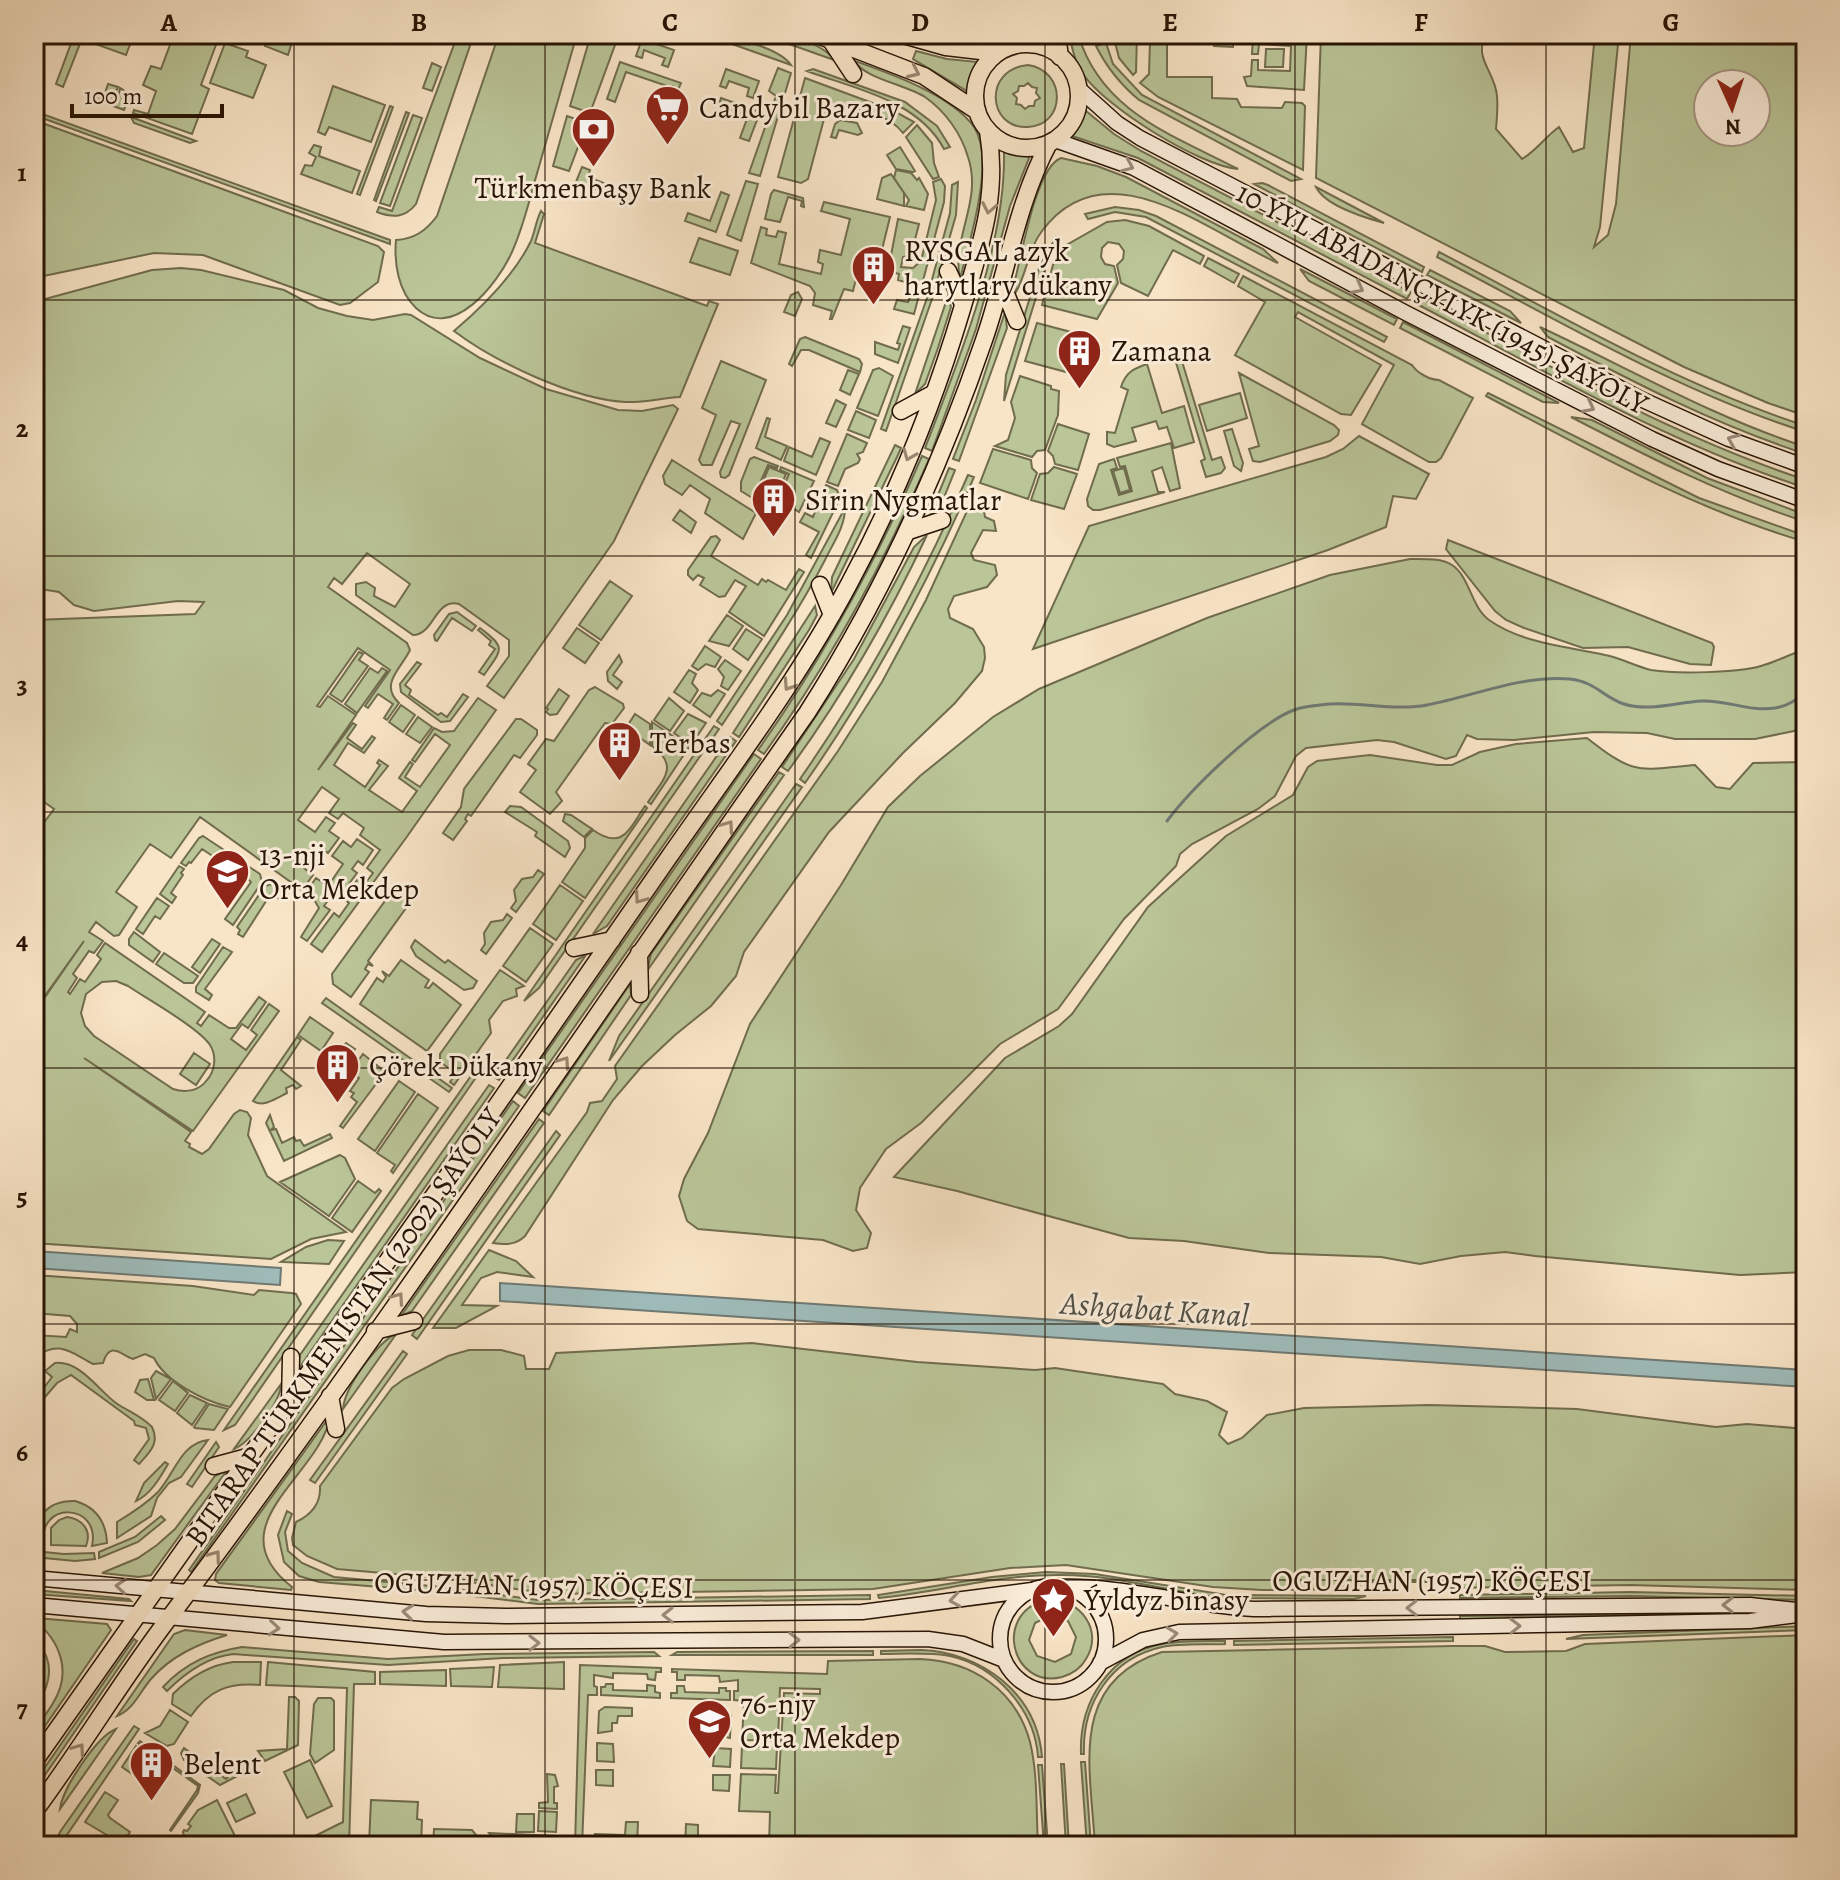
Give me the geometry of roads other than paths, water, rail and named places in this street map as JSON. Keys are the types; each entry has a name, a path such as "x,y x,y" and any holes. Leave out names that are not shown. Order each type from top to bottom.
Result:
{"main road":[{"path":"900,34 955,49 1000,52"},
{"path":"1000,52 1007,34"},
{"path":"1057,34 1060,57"},
{"path":"823,37 924,76 977,111"},
{"path":"823,37 853,74"},
{"path":"1019,45 1048,49 1060,57 1070,68 1078,88 1074,117 1066,130 1052,141 1027,148 1012,146 988,131 977,111 975,89 987,63 1000,52 1019,45"},
{"name":"10 ÝYL ABADANÇYLYK (1945) ŞAÝOLY","path":"1078,88 1117,123 1140,138 1458,305 1643,400 1729,439 1806,467"},
{"name":"BITARAP TÜRKMENISTAN (2002) ŞAÝOLY","path":"34,1762 612,940 780,698 832,615 867,551 908,458 934,393 963,304 990,206 993,176 988,131"},
{"name":"10 ÝYL ABADANÇYLYK (1945) ŞAÝOLY","path":"1052,141 1134,168 1404,312 1652,439 1718,469 1806,501"},
{"name":"BITARAP TÜRKMENISTAN (2002) ŞAÝOLY","path":"34,1812 169,1618 330,1396 819,694 858,629 909,531 969,382 1002,284 1023,199 1052,141"},
{"path":"948,271 963,304"},
{"path":"1002,284 1017,321"},
{"path":"901,411 934,393"},
{"path":"909,531 942,520"},
{"path":"820,585 832,615"},
{"path":"574,948 612,940"},
{"path":"639,953 640,994"},
{"path":"375,1331 414,1321"},
{"path":"290,1402 291,1357"},
{"path":"330,1396 336,1429"},
{"path":"214,1466 251,1456"},
{"name":"OGUZHAN (1957) KÖÇESI","path":"34,1578 426,1614 543,1616 862,1612 1059,1587 1107,1588 1212,1606 1254,1609 1750,1605 1806,1612"},
{"path":"1059,1587 1077,1592 1098,1610 1106,1636 1100,1663"},
{"path":"1004,1660 1000,1642 1002,1624 1010,1607 1032,1590"},
{"name":"OGUZHAN (1957) KÖÇESI","path":"34,1605 444,1642 928,1639 963,1644 1004,1660 1021,1682 1047,1692 1065,1691 1082,1684 1100,1663 1143,1640 1179,1632 1750,1621 1806,1612"}],"water":[{"path":"34,1251 281,1268 280,1285 34,1268"},
{"path":"500,1283 1806,1370 1806,1387 500,1301"}],"waterway":[{"path":"1167,821 1192,792 1244,743 1279,717 1302,708 1342,704 1415,707 1516,683 1552,679 1579,681 1624,704 1643,707 1702,701 1775,708 1792,702 1806,692"}],"place":[{"name":"Candybil Bazary","path":"668,147"},
{"name":"Türkmenbaşy Bank","path":"593,169"},
{"name":"RYSGAL azyk harytlary dükany","path":"873,307"},
{"name":"Zamana","path":"1080,390"},
{"name":"Sirin Nygmatlar","path":"774,539"},
{"name":"Terbas","path":"619,782"},
{"name":"13-nji Orta Mekdep","path":"228,911"},
{"name":"Çörek Dükany","path":"338,1105"},
{"name":"Ýyldyz binasy","path":"1053,1639"},
{"name":"76-njy Orta Mekdep","path":"709,1760"},
{"name":"Belent","path":"152,1803"}],"water label":[{"name":"Ashgabat Kanal","path":"1155,1309"}]}
